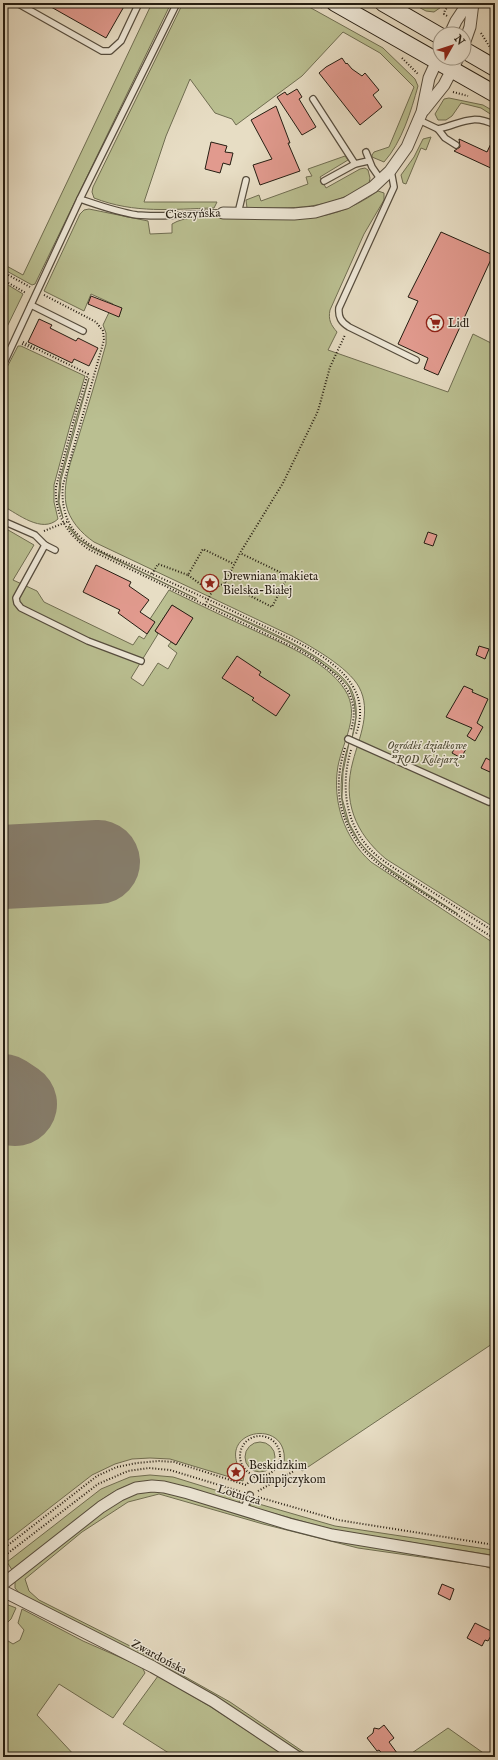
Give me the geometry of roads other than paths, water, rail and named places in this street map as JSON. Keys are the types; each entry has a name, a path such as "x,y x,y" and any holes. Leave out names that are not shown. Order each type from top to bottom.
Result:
{"main road":[{"path":"335,3 432,54"},
{"path":"383,3 432,31"},
{"path":"472,55 495,68"},
{"path":"458,66 495,94"}],"street":[{"path":"453,26 468,3"},
{"path":"470,26 473,3"},
{"name":"Cieszyńska","path":"421,116 429,78 434,66"},
{"name":"Cieszyńska","path":"224,212 294,214 315,212 336,207 356,198 381,180 390,171 407,147 421,116 444,85 454,66"},
{"name":"Lotnicza","path":"3,1584 101,1506 136,1488 152,1486 164,1487 332,1535 495,1562"},
{"name":"Zwardońska","path":"3,1591 160,1671 213,1701 297,1757"}],"lane":[{"path":"17,3 102,51 110,51 121,40 139,3"},
{"path":"3,365 80,199 177,3"},
{"path":"313,99 355,164"},
{"path":"421,116 456,145"},
{"path":"438,129 467,119 478,118 495,125"},
{"path":"366,152 368,161 381,180"},
{"path":"324,181 355,164 368,161"},
{"path":"390,171 394,186 339,308 338,315 342,322 349,327 416,360"},
{"path":"238,213 246,180"},
{"name":"Cieszyńska","path":"80,199 113,210 136,215 154,216 224,212"},
{"path":"31,305 83,331"},
{"path":"3,521 35,535 45,545 55,550"},
{"path":"45,545 16,598 17,603 21,608 88,641 141,661"},
{"path":"348,739 489,802"},
{"path":"243,1510 250,1495"}],"place":[{"name":"Lidl","path":"435,323"},
{"name":"Drewniana makieta Bielska-Białej","path":"210,583"},
{"name":"Beskidzkim Olimpijczykom","path":"236,1472"}],"park label":[{"name":"Ogródki działkowe \"ROD Kolejarz\"","path":"427,752"}]}
